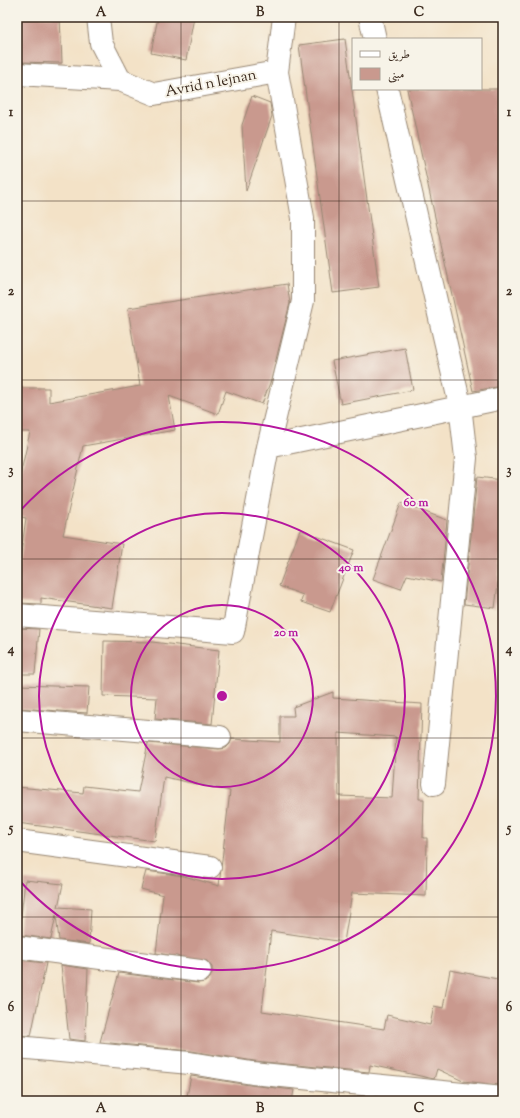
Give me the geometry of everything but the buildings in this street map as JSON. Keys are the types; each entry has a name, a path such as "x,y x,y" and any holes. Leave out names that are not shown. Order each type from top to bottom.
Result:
{"street":[{"path":"98,17 101,43 120,80"},
{"path":"17,615 233,632 268,447 303,301 303,218 277,72 284,17"},
{"path":"370,17 375,38"},
{"name":"Avrid n lejnan","path":"17,74 120,80 154,94 277,72"},
{"path":"387,90 460,406 466,458 434,784"},
{"path":"268,447 503,398"},
{"path":"17,720 220,737"},
{"path":"17,841 210,867"},
{"path":"17,947 200,971"},
{"path":"17,1048 190,1063 252,1073 503,1098"}]}
